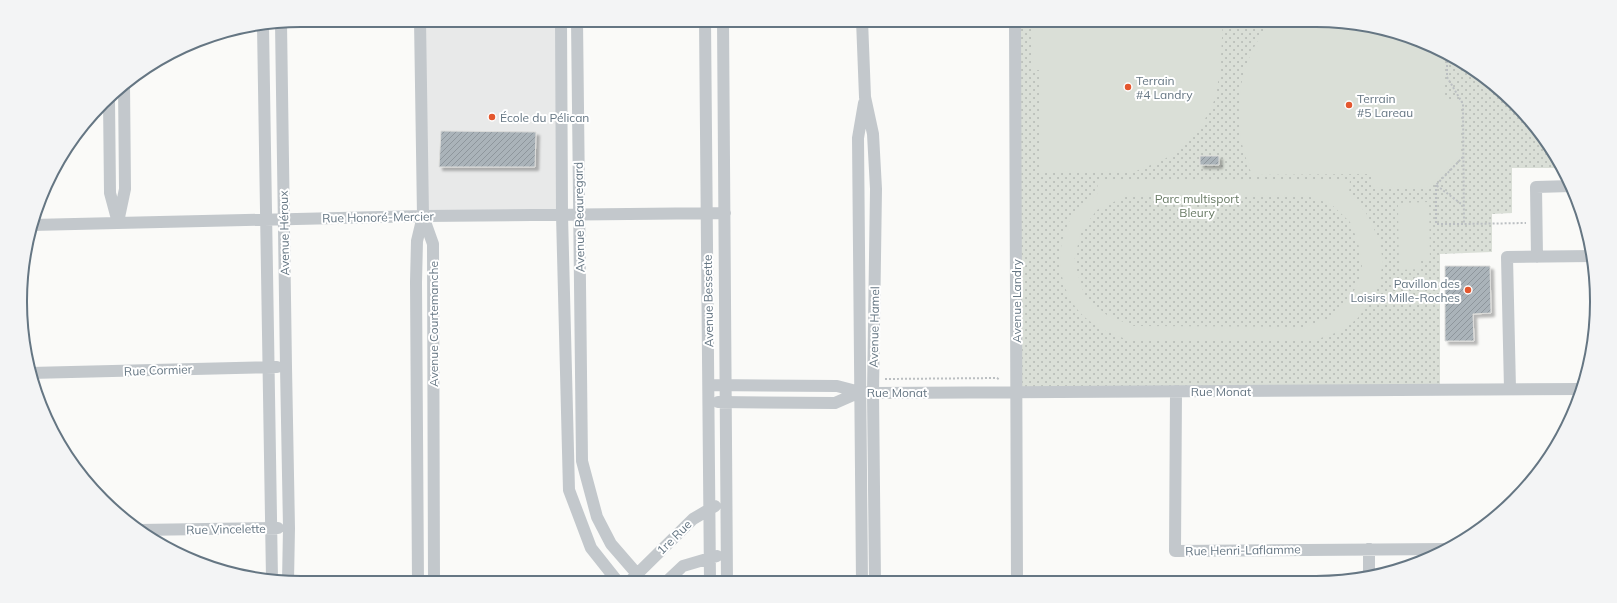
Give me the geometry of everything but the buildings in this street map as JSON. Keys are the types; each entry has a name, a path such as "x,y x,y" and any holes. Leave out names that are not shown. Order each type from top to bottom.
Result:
{"street":[{"name":"Avenue Courtemanche","path":"418,576 416,262 417,241 423,216 420,27"},
{"name":"Avenue Beauregard","path":"561,27 562,215 569,490 591,548 613,576"},
{"name":"Avenue Beauregard","path":"577,27 582,461 597,517 612,544 634,576"},
{"name":"Avenue Bessette","path":"705,27 710,576"},
{"name":"Avenue Bessette","path":"723,27 727,576"},
{"name":"Avenue Hamel","path":"862,27 865,97 874,134 876,189 873,392 874,576"},
{"name":"Avenue Landry","path":"1015,27 1017,576"},
{"name":"Avenue Héroux","path":"281,28 289,528 288,575"},
{"name":"Avenue Héroux","path":"263,29 272,574"},
{"path":"118,222 124,189 124,92"},
{"name":"Avenue Hamel","path":"862,576 858,138 865,97"},
{"path":"109,105 110,192 118,222"},
{"path":"109,118 124,118"},
{"path":"1536,257 1536,187 1565,186"},
{"name":"Rue Honoré-Mercier","path":"38,225 423,216 725,213"},
{"name":"Avenue Courtemanche","path":"423,216 433,244 434,576"},
{"path":"1510,389 1507,257 1586,256"},
{"name":"Rue Cormier","path":"36,373 269,366 286,367"},
{"name":"Rue Monat","path":"709,385 837,386 860,392 1575,389"},
{"name":"Rue Henri-Laflamme","path":"1176,391 1175,551 1435,549"},
{"name":"Rue Monat","path":"709,402 835,403 860,392"},
{"path":"567,413 582,414"},
{"path":"417,436 434,435"},
{"path":"270,444 287,443"},
{"name":"1re Rue","path":"641,576 693,519 710,508 726,503"},
{"name":"Rue Vincelette","path":"149,530 289,528"},
{"path":"1369,549 1369,571"},
{"path":"672,576 682,566 727,554"}],"path":[{"path":"1447,61 1447,77 1463,104 1464,224"},
{"path":"1463,157 1436,185 1436,224 1536,223"},
{"path":"1436,185 1464,206"}],"shaded area":[{"name":"École du Pélican","path":"420,27 563,27 562,215 423,216"}],"green space":[{"name":"Parc multisport Bleury","path":"1010,27 1316,27 1351,29 1387,36 1437,55 1468,73 1483,84 1510,107 1533,134 1555,168 1512,168 1512,213 1492,214 1492,252 1440,254 1440,387 1014,391"},
{"name":"Terrain #4 Landry","path":"1033,27 1223,27 1220,73 1214,101 1201,127 1182,148 1163,160 1136,171 1040,171 1040,70 1033,70"},
{"name":"Terrain #5 Lareau","path":"1268,27 1351,29 1387,36 1421,48 1444,59 1445,100 1459,100 1459,156 1429,187 1372,188 1372,174 1252,175 1244,153 1241,137 1239,101 1244,72 1249,58"},
{"path":"1098,179 1350,179 1349,194 1366,213 1379,239 1383,262 1379,283 1371,301 1357,319 1341,331 1312,341 1131,341 1102,329 1087,319 1076,308 1068,294 1063,279 1060,264 1061,248 1065,232 1071,218 1081,205 1097,195","holes":["1304,195 1331,204 1350,222 1358,242 1362,266 1359,282 1349,299 1332,317 1304,327 1134,326 1108,316 1085,297 1074,262 1081,231 1097,210 1124,197"]},
{"path":"1429,202 1430,260 1421,260 1421,269 1399,270 1398,203"}],"place":[{"name":"Terrain #4 Landry","path":"1128,87"},
{"name":"Terrain #5 Lareau","path":"1349,105"},
{"name":"École du Pélican","path":"492,117"},
{"name":"Pavillon des Loisirs Mille-Roches","path":"1468,290"}]}
